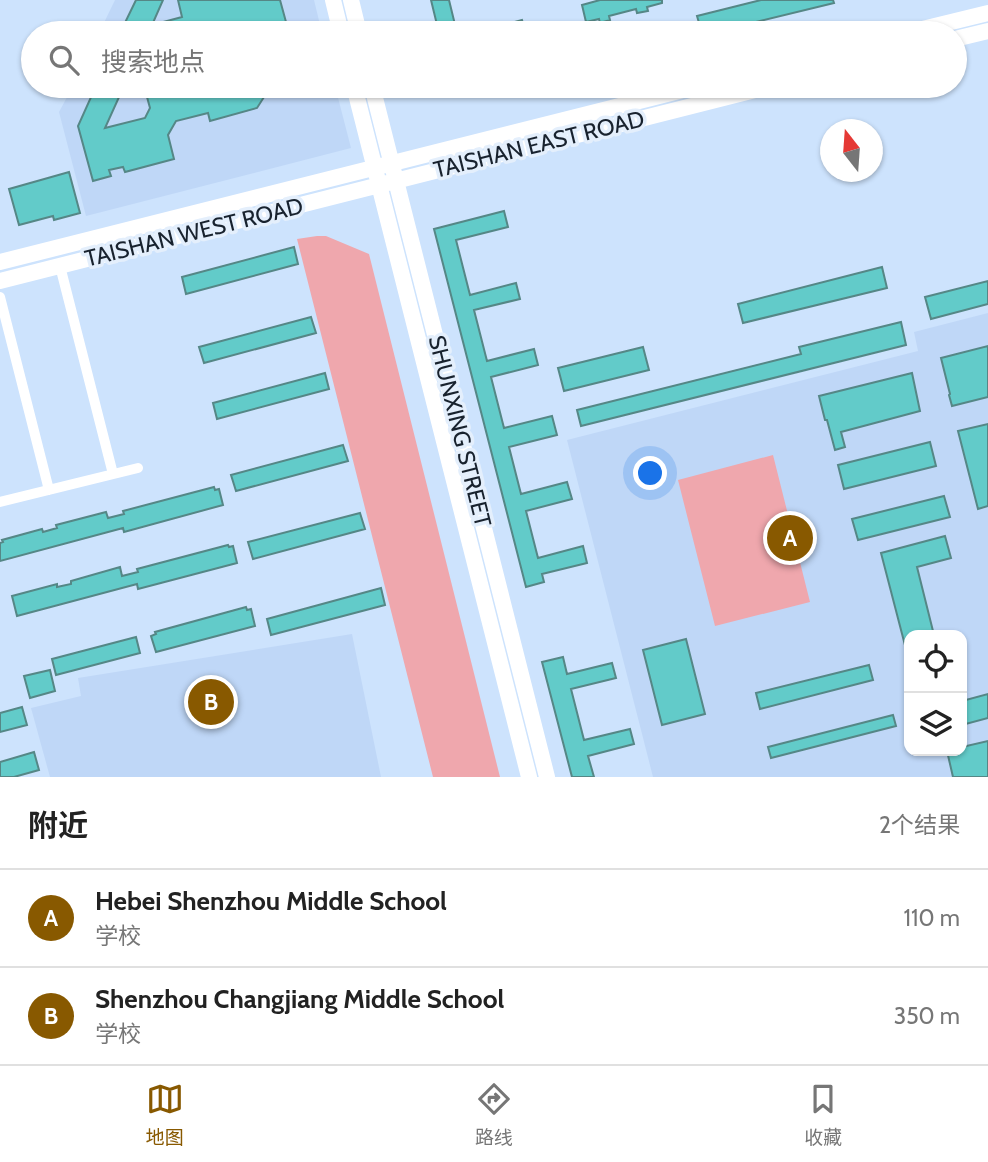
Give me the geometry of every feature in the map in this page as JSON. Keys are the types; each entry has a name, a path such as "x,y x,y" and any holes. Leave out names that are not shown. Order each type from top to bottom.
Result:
{"main road":[{"path":"332,0 338,21"},
{"path":"351,0 356,21"},
{"path":"955,21 988,13"},
{"path":"967,36 988,31"},
{"name":"SHUNXING STREET","path":"359,98 384,165"},
{"name":"SHUNXING STREET","path":"374,98 388,183 529,777"},
{"name":"TAISHAN EAST ROAD","path":"384,165 651,98"},
{"name":"TAISHAN EAST ROAD","path":"388,183 724,98"},
{"name":"TAISHAN WEST ROAD","path":"0,262 384,165"},
{"name":"SHUNXING STREET","path":"388,183 547,777"},
{"name":"TAISHAN WEST ROAD","path":"0,281 388,183"}],"street":[{"path":"60,265 113,474"},
{"path":"0,297 48,490"},
{"path":"0,502 138,468"}],"shaded area":[{"path":"115,0 314,0 319,21 105,21"},
{"path":"67,98 338,98 351,148 86,216 59,112"},
{"path":"326,236 369,254 500,777 433,777 297,239"},
{"path":"988,313 988,777 653,777 567,440 918,351 914,332"},
{"path":"773,455 810,602 715,626 678,480"},
{"path":"352,634 381,777 50,777 31,708 81,696 78,678"}],"building":[{"path":"136,0 163,0 154,21 126,21"},
{"path":"178,0 280,0 286,21 167,21 182,17"},
{"path":"431,0 449,0 454,21 436,21"},
{"path":"600,0 662,0 662,3 647,7 648,11 637,13 636,9 609,16 610,20 607,21 586,21 582,5"},
{"path":"761,0 833,0 834,3 760,21 698,21 697,16"},
{"path":"91,98 119,98 105,128 145,118 150,108 147,98 263,98 257,108 210,121 208,113 176,121 168,135 174,159 125,172 123,167 109,170 111,176 93,181 78,126"},
{"path":"69,172 80,213 54,220 53,216 19,225 9,189"},
{"path":"504,211 508,227 456,240 470,295 516,283 520,299 474,310 487,361 534,349 538,365 491,377 504,428 552,416 557,435 509,447 521,494 567,482 572,499 526,511 538,558 583,546 587,563 542,574 544,582 526,587 434,229"},
{"path":"294,247 298,264 186,294 182,277"},
{"path":"882,267 887,288 743,323 738,304"},
{"path":"988,281 988,304 931,319 925,297"},
{"path":"311,317 316,333 204,363 199,347"},
{"path":"901,322 906,345 581,426 577,410 801,354 799,347"},
{"path":"988,346 988,397 952,406 941,358"},
{"path":"643,347 649,370 564,391 558,368"},
{"path":"325,373 329,389 217,419 213,403"},
{"path":"912,373 920,411 841,432 845,447 835,450 819,396"},
{"path":"988,424 988,506 978,509 958,431"},
{"path":"930,442 936,466 844,489 838,465"},
{"path":"343,445 348,461 236,491 231,475"},
{"path":"214,487 215,490 219,489 223,505 0,561 2,540 42,529 43,532 57,528 56,525 106,512 108,518 124,514 123,511"},
{"path":"944,496 950,517 858,540 852,519"},
{"path":"360,513 365,529 253,559 248,542"},
{"path":"945,536 951,558 917,567 933,630 904,630 904,641 881,553"},
{"path":"228,545 233,546 237,563 138,589 137,584 17,616 12,596 57,584 57,587 71,584 71,581 120,567 122,576 138,572 137,569"},
{"path":"381,588 385,605 271,635 267,619"},
{"path":"246,607 247,610 251,609 255,626 156,652 151,636 156,634 155,632"},
{"path":"136,637 140,653 56,675 52,659"},
{"path":"686,639 705,714 662,725 643,650"},
{"path":"563,657 567,674 612,663 616,678 571,689 584,740 630,729 634,744 588,756 594,777 572,777 542,662"},
{"path":"869,665 873,680 760,709 756,693"},
{"path":"50,670 55,691 30,698 24,676"},
{"path":"988,694 988,718 967,724 967,700"},
{"path":"22,707 27,725 0,732 0,713"},
{"path":"893,715 896,726 771,758 768,747"},
{"path":"988,741 988,777 953,777 948,756 967,756 967,746"},
{"path":"34,752 39,770 14,777 0,777 0,762"}],"place":[{"name":"Hebei Shenzhou Middle School","path":"790,538"},
{"name":"Shenzhou Changjiang Middle School","path":"211,702"}]}
